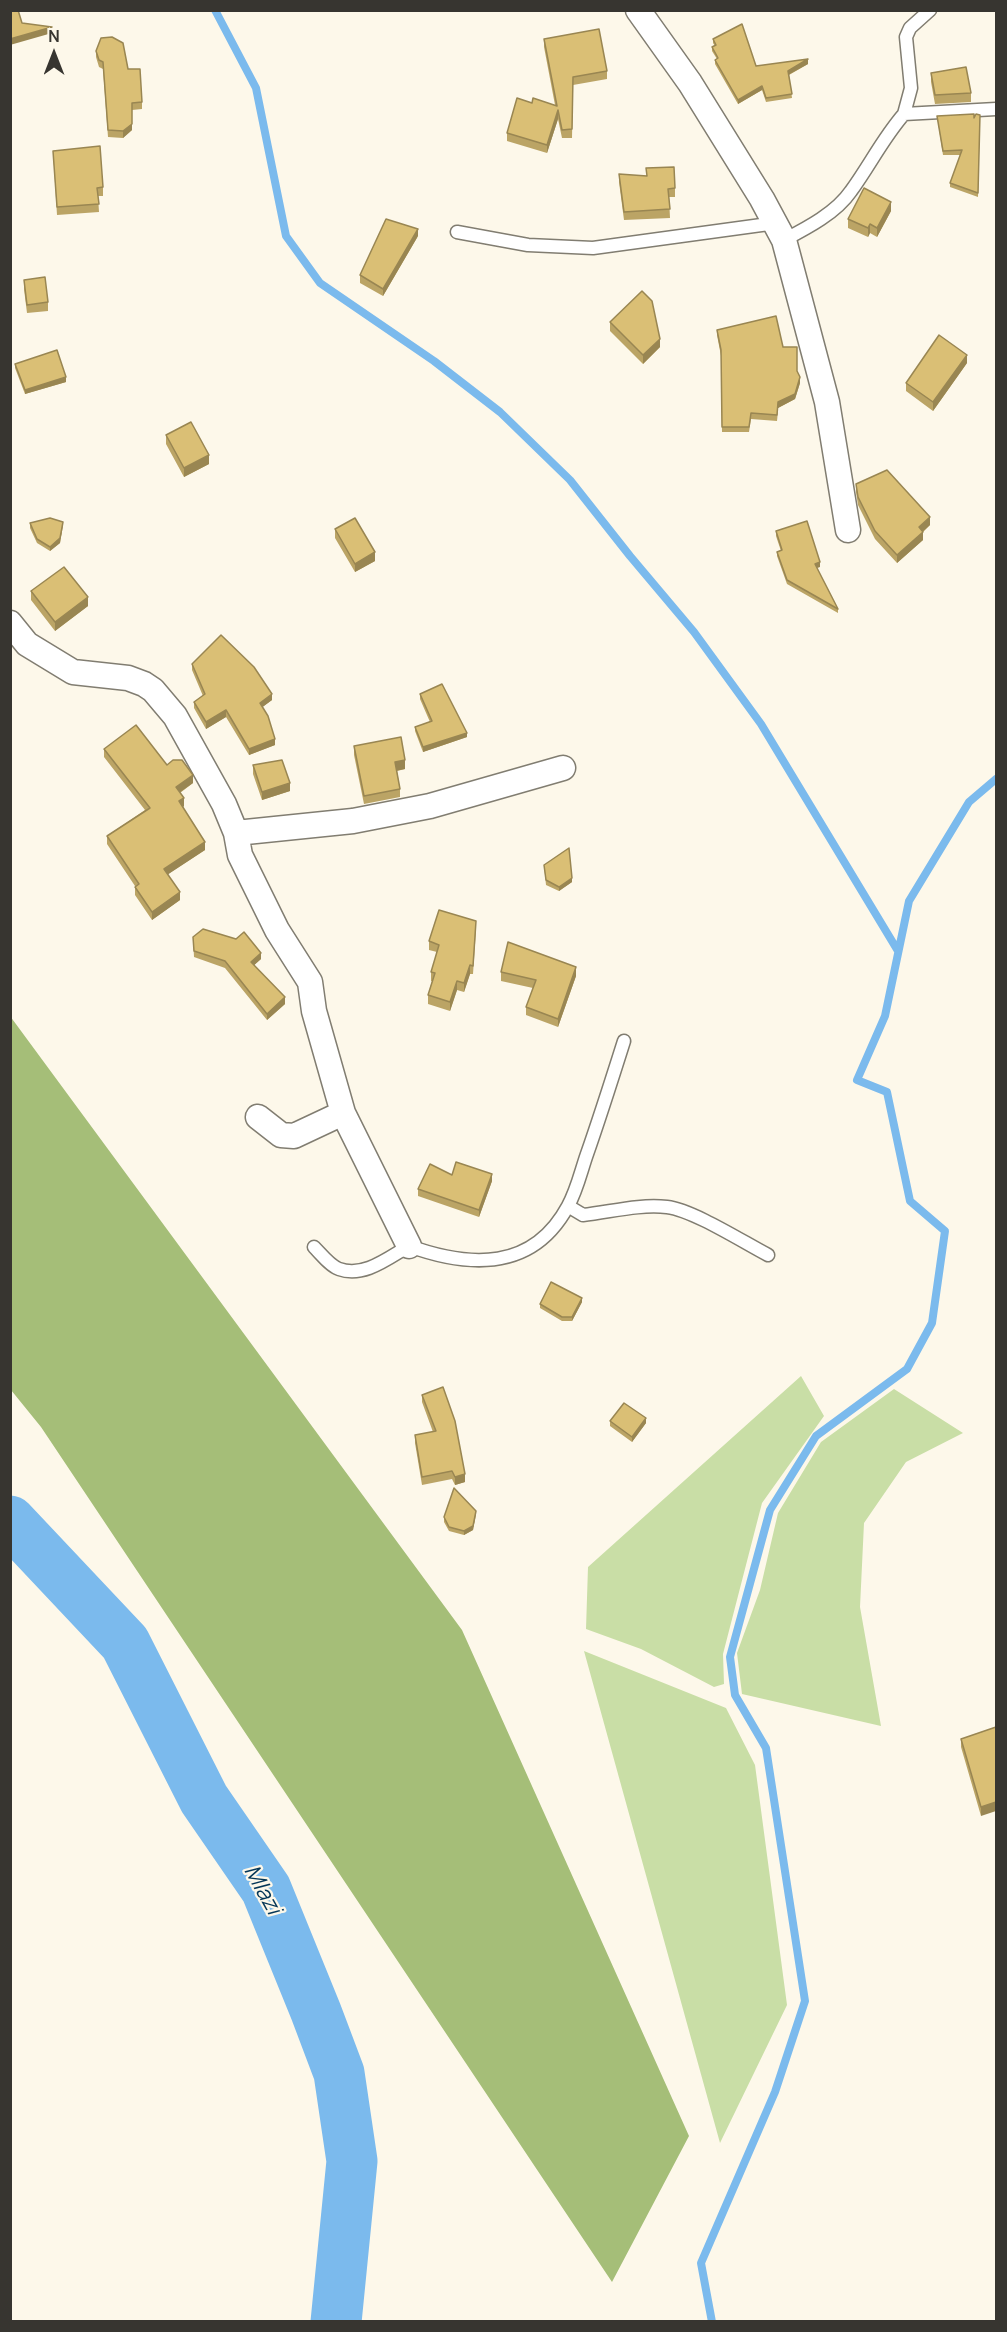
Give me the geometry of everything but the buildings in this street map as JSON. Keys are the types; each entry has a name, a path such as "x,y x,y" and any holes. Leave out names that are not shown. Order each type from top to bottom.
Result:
{"street":[{"path":"638,10 690,83 780,232 826,402 848,530"},
{"path":"10,623 27,644 74,672 128,678 153,690 175,716 224,804 236,833 240,855 277,930 310,982 314,1011 343,1113 409,1246"},
{"path":"236,833 353,821 419,808 563,768"},
{"path":"258,1117 281,1135 294,1136 343,1113"}],"lane":[{"path":"457,232 528,246 594,248 780,232 813,225 850,193 887,132 904,114 911,88 906,38 910,28 930,10"},
{"path":"904,114 996,109"},
{"path":"314,1247 337,1268 353,1271 372,1267 409,1246 441,1257 464,1261 499,1260 527,1251 549,1232 568,1206 624,1041"},
{"path":"568,1206 583,1215 628,1208 668,1207 694,1216 768,1255"}],"green space":[{"path":"10,1016 462,1630 689,2136 612,2282 41,1427 11,1390"},
{"path":"801,1376 824,1416 762,1503 723,1654 724,1684 714,1687 641,1649 586,1629 588,1567"},
{"path":"894,1389 963,1433 906,1462 864,1523 860,1607 881,1726 742,1694 737,1653 760,1590 778,1513 821,1442"},
{"path":"584,1651 726,1708 755,1765 787,2005 720,2143"}],"waterway":[{"path":"215,10 256,88 286,236 320,283 434,361 500,412 570,480 694,632 761,724 898,951"},
{"path":"712,2322 701,2263 775,2092 805,2001 766,1748 735,1695 730,1657 770,1510 816,1436 907,1369 932,1323 945,1231 910,1201 887,1092 857,1080 885,1016 909,901 969,802 996,779"},
{"name":"Mlazi","path":"10,1521 125,1643 204,1799 266,1889 339,2073 352,2161 336,2322"}]}
